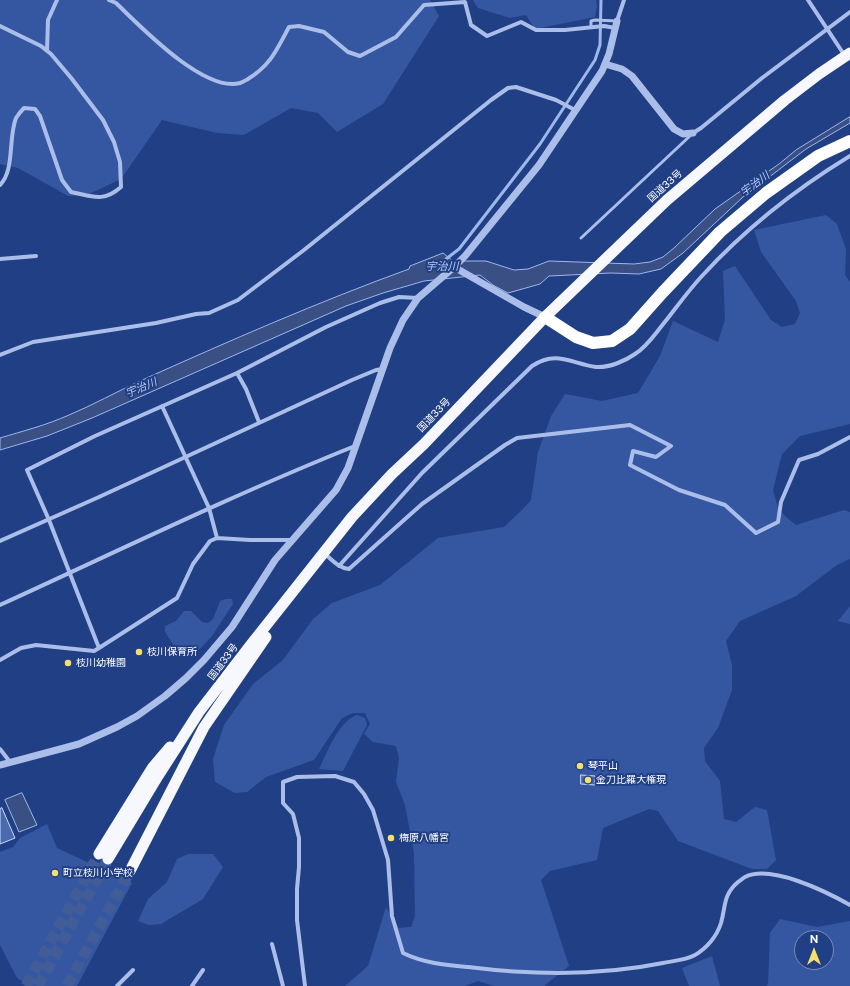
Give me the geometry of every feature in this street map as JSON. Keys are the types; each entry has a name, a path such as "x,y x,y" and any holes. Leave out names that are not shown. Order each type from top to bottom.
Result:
{"highway":[{"name":"国道33号","path":"103,857 153,767 200,712 249,647 352,518 392,474 424,444 545,317 666,200 785,100 848,55"},
{"path":"545,317 576,337 593,343 612,341 630,329 720,232 766,193 818,156 850,142"},
{"path":"130,871 204,727 324,553"}],"street":[{"path":"47,51 48,20 57,0"},
{"path":"109,0 116,3 154,40 191,69 221,83 240,83 257,73 270,61 289,27 299,26 324,32 348,52 360,56 396,37 424,5 465,2 471,25 487,36 521,22 536,30 565,30 616,24"},
{"path":"0,765 86,741 137,716 165,696 186,678 204,660 232,627 275,560 336,490 348,468 357,445 390,348 400,325 411,307 418,298 454,267 480,239 538,165 598,78 605,64 624,0"},
{"path":"808,0 827,29 848,55"},
{"path":"605,64 622,69 632,76 674,129 684,134 693,133 702,128 762,78 850,12"},
{"path":"0,26 41,46 51,54 103,120 114,142 120,162 121,187 113,194 100,198 71,192 62,180 50,141 40,116 35,109 24,108 17,118 8,170 4,181 0,185"},
{"path":"0,355 33,342 156,323 196,314 209,313 238,300 304,250 508,88 516,87 556,100 575,110"},
{"path":"339,566 422,473 532,366 541,360 552,358 561,358 596,367 605,366 620,363 636,354 648,344 701,276 742,235 820,174 850,156"},
{"path":"0,259 36,256"},
{"path":"454,267 524,307 545,317"},
{"path":"99,648 49,520 27,470 95,436 237,372 326,326 380,303 399,297 418,298"},
{"path":"0,541 49,520 352,380 376,370 383,369"},
{"path":"237,372 246,389 259,422"},
{"path":"162,406 209,508 217,538"},
{"path":"324,553 339,566 349,569 422,504 517,438 630,426 671,446 656,457 633,451 630,465 679,490 725,505 756,533 778,522 781,502 799,460 818,454 850,437"},
{"path":"0,606 209,508 357,445"},
{"path":"0,660 21,648 36,645 94,651 177,598 196,559 210,541 217,538 292,540"},
{"path":"0,750 10,762"},
{"path":"305,986 297,920 296,889 299,867 299,838 293,814 283,803 283,782 296,777 334,776 354,782 364,794 373,810 388,860 392,916 403,953 410,957 434,963 508,972 596,972 636,969 682,960 694,955 710,944 721,924 730,889 745,877 761,872 781,875 834,896 850,905"},
{"path":"272,944 283,986"},
{"path":"116,986 133,970"},
{"path":"192,986 203,970"}],"lane":[{"path":"592,27 591,21 594,20 604,20 616,24"},
{"path":"581,238 693,133"}],"shaded area":[{"path":"0,0 430,0 439,16 383,104 337,132 318,113 291,108 244,135 217,133 162,120 121,179 87,195 68,196 18,168 0,164"},
{"path":"473,0 596,0 597,6 595,17 535,29 526,15 510,18 478,8"},
{"path":"826,215 837,224 846,249 845,275 850,282 850,424 800,436 782,454 773,490 778,508 796,525 844,510 850,512 850,559 837,565 796,596 740,621 726,641 732,665 732,690 718,728 704,748 705,761 720,781 724,819 736,822 755,807 767,810 776,860 767,869 752,869 678,841 658,811 649,809 603,828 597,860 550,871 541,880 569,966 544,986 494,986 478,981 465,986 345,986 368,966 386,907 399,928 411,927 415,916 414,853 405,805 396,782 399,758 396,746 373,742 364,734 370,724 365,713 353,713 342,718 314,760 266,777 247,792 235,793 215,782 213,759 224,725 253,684 283,660 313,619 332,603 380,585 438,538 504,527 522,510 531,500 538,452 551,416 565,394 602,401 638,393 660,356 673,321 718,342 725,320 723,271 735,266 771,320 782,327 795,324 800,313 796,301 761,252 754,230"},
{"path":"232,599 233,604 212,636 192,657 182,658 165,632 165,626 176,621 184,611 191,611 202,622 208,623 213,619 220,601"},
{"path":"850,606 850,624 838,621"},
{"path":"357,715 365,718 367,725 343,771 319,769 339,730 350,719"},
{"name":"町立枝川小学校","path":"47,824 57,848 132,883 77,986 30,986 17,978 0,945 0,852 13,847 20,838"},
{"path":"188,854 213,854 223,867 203,899 161,924 149,925 138,921 148,899 167,882 177,859"},
{"path":"780,919 817,927 850,921 850,986 766,986 768,984 770,933"},
{"path":"712,956 720,986 689,986 682,968"}],"water":[{"name":"宇治川","path":"850,117 850,123 806,149 743,197 683,253 661,269 639,274 611,273 549,276 540,284 508,293 493,285 480,275 424,281 346,306 92,418 47,436 0,450 0,438 61,419 140,381 240,337 307,308 409,269 410,266 443,253 453,261 486,261 514,270 528,269 549,261 634,264 650,262 663,257 715,209 779,164 796,150"},
{"path":"22,793 37,825 19,832 5,800"}],"building":[{"name":"金刀比羅大権現","path":"581,775 595,776 595,785 581,784"},
{"path":"2,808 15,838 0,844 0,809"}],"waterway":[{"path":"446,259 459,249 540,144 595,60 600,45 601,0"}],"tunnel":[{"path":"26,986 99,854"},
{"path":"38,986 108,859"},
{"path":"67,986 130,871"}],"place":[{"name":"枝川保育所","path":"139,652"},
{"name":"枝川幼稚園","path":"68,663"},
{"name":"琴平山","path":"580,766"},
{"name":"金刀比羅大権現","path":"588,780"},
{"name":"梅原八幡宮","path":"391,838"},
{"name":"町立枝川小学校","path":"55,873"}]}
